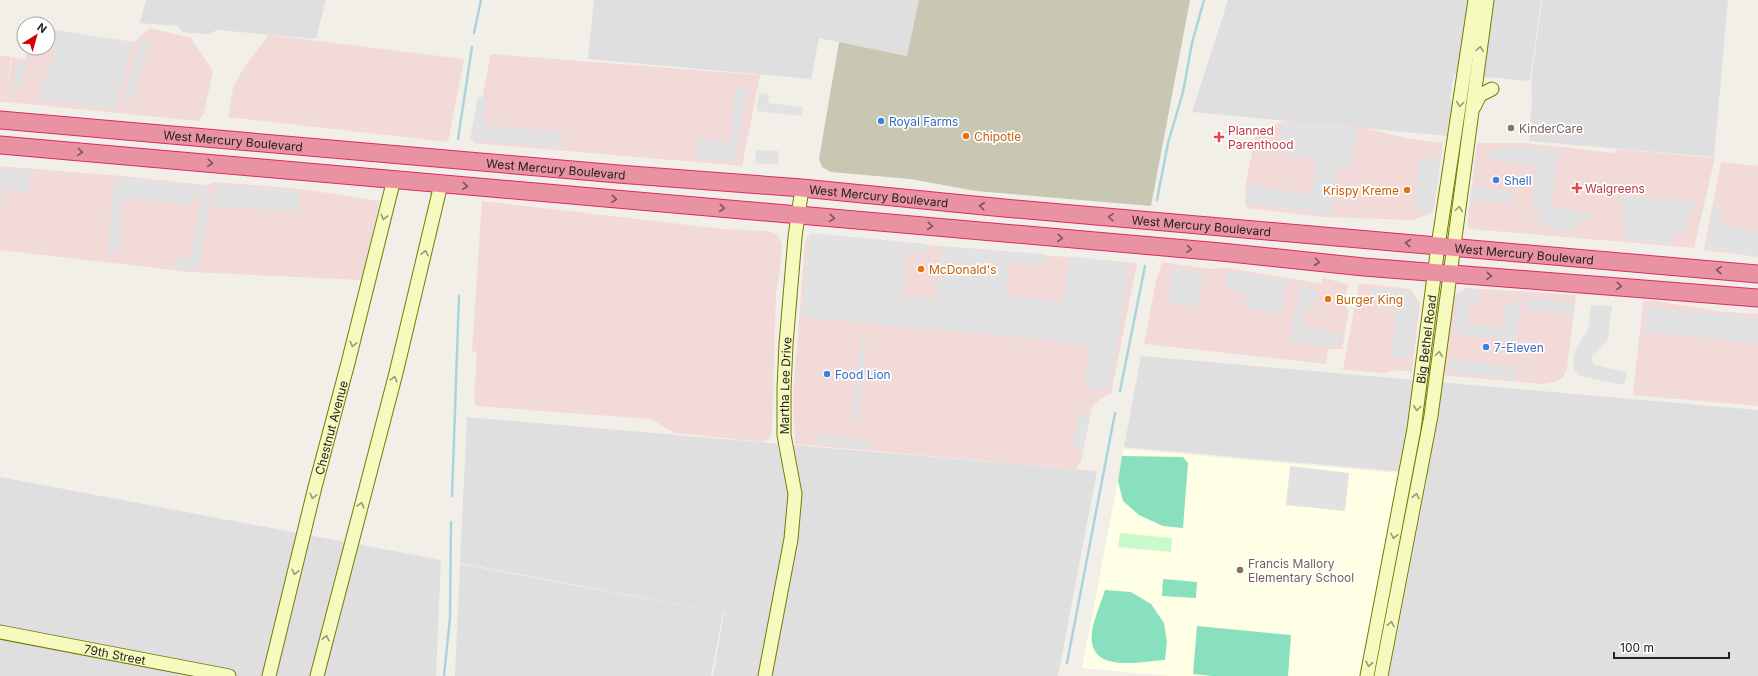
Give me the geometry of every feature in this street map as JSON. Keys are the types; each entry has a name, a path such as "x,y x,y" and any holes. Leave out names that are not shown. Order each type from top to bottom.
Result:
{"highway":[{"name":"West Mercury Boulevard","path":"0,120 467,161 802,188 1004,208 1758,274"},
{"name":"West Mercury Boulevard","path":"0,145 1221,252 1442,273 1758,298"},
{"path":"311,172 347,165 382,167 386,162 386,154"},
{"path":"394,180 397,172 403,167 443,170 467,161"}],"street":[{"name":"Big Bethel Road","path":"1367,676 1442,273 1475,0"},
{"name":"Big Bethel Road","path":"1446,246 1471,116 1487,0"},
{"path":"1471,116 1480,95 1492,89"},
{"name":"Chestnut Avenue","path":"269,676 315,486 348,363 394,180"},
{"path":"317,676 396,373 441,184"},
{"name":"Martha Lee Drive","path":"765,676 791,539 795,494 784,435 784,390 786,344 798,215 802,188"},
{"name":"Big Bethel Road","path":"1381,676 1431,416 1442,273"},
{"name":"79th Street","path":"0,632 229,676"}],"shaded area":[{"path":"146,0 326,0 316,39 218,30 207,34 182,32 178,26 140,23"},
{"path":"594,0 919,0 908,56 819,38 811,79 588,59"},
{"path":"919,0 1190,0 1151,206 976,191 910,179 831,172 822,167 819,159 839,42 907,56"},
{"path":"1228,0 1541,0 1530,81 1454,74 1450,98 1452,104 1447,136 1192,112"},
{"path":"1542,0 1728,0 1714,157 1529,141 1532,99 1531,82"},
{"path":"150,28 191,38 213,71 204,113 198,121 6,102 12,57 25,59 26,56 56,56 56,30 134,42"},
{"path":"56,31 133,42 115,109 37,100 53,56 56,56"},
{"path":"269,35 464,59 448,142 228,117 233,88 244,67"},
{"path":"140,40 150,43 133,100 123,97"},
{"path":"491,54 760,75 742,166 473,143"},
{"path":"0,55 11,57 6,102 0,102"},
{"path":"28,61 19,91 9,92 19,64"},
{"path":"735,87 749,88 735,160 695,158 697,139 730,141"},
{"path":"759,93 769,95 768,103 803,107 802,116 757,111"},
{"path":"478,97 486,98 484,125 562,132 561,148 470,140"},
{"path":"1283,121 1320,122 1360,127 1405,138 1443,143 1434,209 1431,213 1413,220 1321,217 1247,208 1245,202 1246,183 1256,133"},
{"path":"1281,123 1315,123 1358,128 1351,169 1337,167 1332,215 1246,203 1249,184 1310,195 1316,160 1276,152"},
{"path":"1477,143 1523,143 1616,153 1617,149 1715,158 1694,248 1470,229 1467,225"},
{"path":"1516,147 1558,150 1552,208 1591,213 1590,222 1577,220 1575,231 1540,226 1542,213 1531,211 1536,165 1489,160 1490,150"},
{"path":"756,150 779,151 778,165 755,163"},
{"path":"1420,158 1440,159 1433,211 1414,210"},
{"path":"1721,162 1758,166 1758,257 1704,250"},
{"path":"0,166 122,176 206,185 217,182 301,189 380,201 362,280 191,272 0,250"},
{"path":"0,168 29,171 30,192 3,189 0,217"},
{"path":"122,177 207,187 212,197 199,264 193,270 174,267 175,257 190,259 200,197 192,196 191,205 123,198 118,251 107,254 114,184"},
{"path":"216,184 300,191 298,212 214,206"},
{"path":"1472,187 1512,191 1510,204 1471,200"},
{"path":"1621,195 1694,202 1693,213 1688,212 1684,236 1672,235 1671,245 1625,240 1627,230 1622,230 1625,206 1620,205"},
{"path":"482,201 723,229 769,231 778,235 782,245 780,271 776,293 772,433 769,439 763,442 674,433 651,419 476,406 474,399 477,352 472,351"},
{"path":"1714,209 1723,210 1720,224 1758,233 1758,252 1756,256 1706,248"},
{"path":"810,233 926,244 926,254 906,252 903,297 937,298 941,246 1045,254 1044,265 1010,262 1006,297 1065,301 1069,256 1128,263 1117,345 1108,390 1085,387 1088,347 1048,340 802,317"},
{"path":"812,235 1137,263 1111,394 1101,398 1092,407 1081,461 1077,468 1073,469 795,444 793,397 805,242 807,237"},
{"path":"1162,262 1208,269 1227,268 1321,284 1323,278 1348,284 1344,304 1349,311 1342,349 1328,349 1326,364 1144,344 1156,281"},
{"path":"1173,268 1203,273 1197,307 1168,302"},
{"path":"1228,271 1287,280 1281,314 1245,308 1247,293 1225,289"},
{"path":"1359,283 1411,289 1420,303 1412,372 1394,370 1387,373 1343,370"},
{"path":"1300,286 1318,290 1315,309 1306,308 1302,326 1342,334 1341,343 1324,347 1296,342 1290,338"},
{"path":"1371,287 1411,291 1417,302 1412,358 1392,356 1396,306 1370,303"},
{"path":"1466,288 1576,295 1567,369 1563,377 1555,382 1543,384 1441,375 1454,295"},
{"path":"1465,289 1480,290 1478,304 1469,304 1467,323 1504,327 1506,302 1521,303 1516,341 1453,334 1457,297"},
{"path":"1526,297 1574,303 1573,315 1525,309"},
{"path":"1643,301 1656,301 1715,311 1752,314 1758,313 1758,406 1633,395"},
{"path":"1591,305 1612,306 1608,339 1597,352 1593,353 1591,360 1595,365 1627,372 1624,385 1579,376 1574,371 1573,356 1577,346 1588,330"},
{"path":"1646,307 1758,318 1758,343 1644,332"},
{"path":"860,340 866,341 859,420 853,420"},
{"path":"1141,356 1758,410 1758,676 1389,676 1428,474 1124,447"},
{"path":"1450,359 1516,367 1515,380 1448,372"},
{"path":"1079,413 1090,415 1083,450 1072,448"},
{"path":"467,417 1097,471 1058,676 713,676 724,613 460,563"},
{"path":"817,433 873,442 873,449 817,444"},
{"name":"Francis Mallory Elementary School","path":"1124,449 1399,473 1359,676 1170,676 1082,668"},
{"path":"1290,466 1349,473 1345,511 1286,505"},
{"path":"0,477 441,560 436,676 0,676"},
{"path":"460,564 723,613 711,676 455,676"}],"green space":[{"path":"1122,456 1183,457 1188,463 1183,528 1163,526 1139,515 1123,501 1118,481"},
{"path":"1120,533 1172,538 1171,552 1118,547"},
{"path":"1163,579 1197,582 1196,598 1162,596"},
{"path":"1105,590 1131,592 1151,604 1164,623 1167,642 1165,660 1129,663 1116,662 1106,660 1098,654 1093,645 1092,632"},
{"path":"1197,626 1291,635 1288,676 1212,676 1193,674"}],"waterway":[{"path":"474,33 481,0"},
{"path":"1157,200 1168,143 1183,92 1192,43 1204,0"},
{"path":"458,139 472,47"},
{"path":"1120,391 1145,266"},
{"path":"452,496 459,296"},
{"path":"1067,663 1115,413"},
{"path":"444,676 450,618 451,522"}],"place":[{"name":"Royal Farms","path":"881,121"},
{"name":"KinderCare","path":"1511,128"},
{"name":"Chipotle","path":"966,136"},
{"name":"Planned Parenthood","path":"1219,137"},
{"name":"Shell","path":"1496,180"},
{"name":"Walgreens","path":"1577,188"},
{"name":"Krispy Kreme","path":"1407,190"},
{"name":"McDonald's","path":"921,269"},
{"name":"Burger King","path":"1328,299"},
{"name":"7-Eleven","path":"1486,347"},
{"name":"Food Lion","path":"827,374"},
{"name":"Francis Mallory Elementary School","path":"1240,570"}]}
